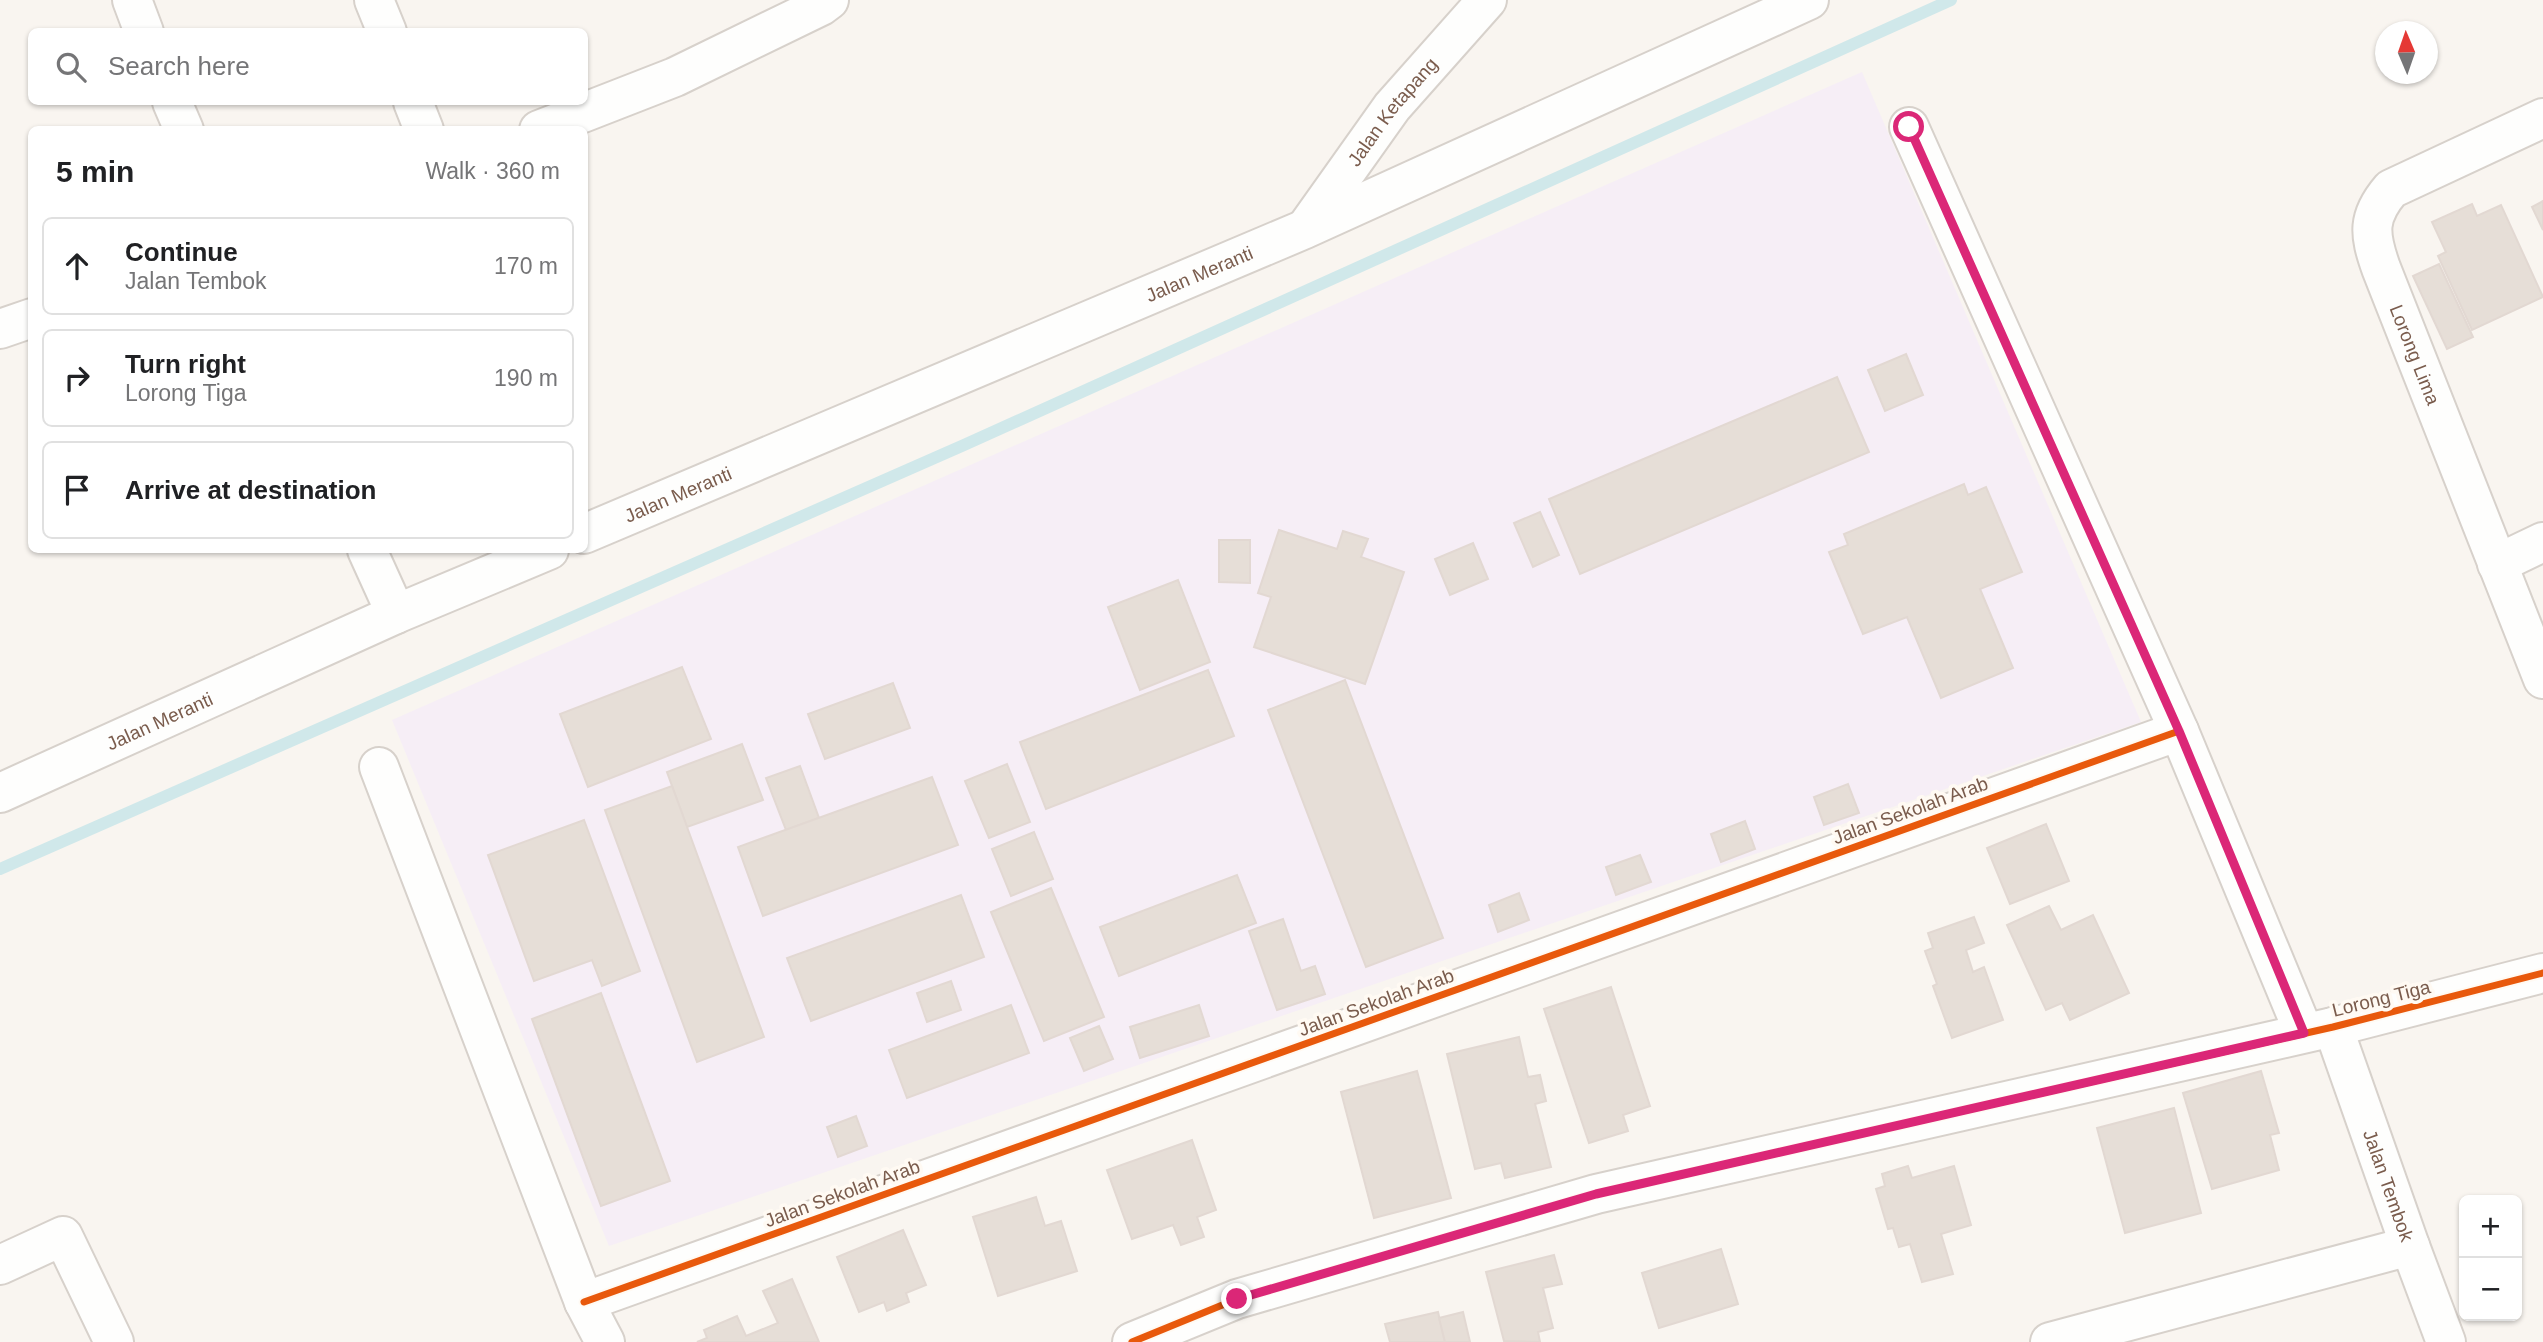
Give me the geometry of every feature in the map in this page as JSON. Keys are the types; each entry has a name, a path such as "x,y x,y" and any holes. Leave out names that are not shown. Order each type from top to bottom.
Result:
{"street":[{"path":"132,0 142,28"},
{"path":"374,0 385,28"},
{"path":"549,126 675,77 829,0"},
{"name":"Jalan Ketapang","path":"1305,229 1392,107 1487,0"},
{"name":"Jalan Meranti","path":"588,532 1305,229 1809,0"},
{"path":"173,105 182,126"},
{"path":"414,105 422,126"},
{"name":"Lorong Lima","path":"2543,118 2391,189 2377,205 2372,221 2373,246 2381,268 2543,679"},
{"name":"Jalan Tembok","path":"1909,127 2179,731 2319,1030 2410,1246 2446,1342"},
{"path":"0,329 28,319"},
{"path":"2497,564 2543,542"},
{"path":"368,553 396,614"},
{"name":"Jalan Meranti","path":"0,793 396,614 542,553"},
{"name":"Jalan Sekolah Arab","path":"584,1303 2179,731"},
{"path":"379,767 584,1303 605,1342"},
{"name":"Lorong Tiga","path":"1132,1342 1237,1299 1596,1194 2319,1030 2543,973"},
{"path":"0,1265 63,1236 114,1342"},
{"path":"2050,1342 2410,1246"}],"shaded area":[{"path":"1862,72 2141,722 609,1246 392,720"}],"building":[{"path":"2543,201 2543,230 2532,207"},
{"path":"2472,204 2477,216 2501,205 2543,297 2472,330 2438,256 2446,252 2432,222"},
{"path":"2439,264 2473,337 2447,349 2413,276"},
{"path":"1906,354 1923,395 1885,411 1868,370"},
{"path":"1837,377 1869,452 1580,574 1549,499"},
{"path":"1964,484 1968,495 1986,487 2022,572 1980,589 2013,668 1941,698 1907,617 1863,634 1829,552 1848,545 1844,534"},
{"path":"1540,512 1559,555 1533,567 1514,523"},
{"path":"1279,530 1337,549 1343,531 1368,539 1361,557 1404,572 1365,684 1254,647 1271,597 1258,593"},
{"path":"1219,540 1250,540 1250,583 1219,582"},
{"path":"1473,543 1488,579 1450,595 1435,559"},
{"path":"1178,580 1210,662 1140,690 1108,607"},
{"path":"682,667 711,739 588,787 560,714"},
{"path":"1208,670 1234,736 1046,809 1020,742"},
{"path":"1345,680 1443,938 1366,967 1268,710"},
{"path":"893,683 910,728 825,759 808,714"},
{"path":"742,744 763,800 687,827 667,772"},
{"path":"1007,764 1030,822 989,838 965,781"},
{"path":"800,766 819,818 786,830 766,778"},
{"path":"932,777 958,845 763,916 738,847"},
{"path":"1848,784 1859,813 1824,825 1814,797"},
{"path":"672,786 764,1037 697,1062 605,810"},
{"path":"584,820 640,971 602,986 592,960 534,981 488,855"},
{"path":"1745,821 1755,849 1721,862 1711,834"},
{"path":"2046,824 2069,881 2010,904 1987,848"},
{"path":"1034,832 1053,879 1011,896 992,849"},
{"path":"1640,855 1651,882 1616,895 1606,867"},
{"path":"1237,875 1256,923 1119,976 1100,927"},
{"path":"1051,888 1104,1017 1044,1041 991,912"},
{"path":"1519,893 1529,920 1498,932 1489,905"},
{"path":"961,895 984,957 811,1021 787,958"},
{"path":"2049,906 2061,930 2093,915 2129,993 2070,1020 2062,1003 2046,1010 2007,925"},
{"path":"1974,917 1984,943 1966,950 1973,972 1984,967 2003,1020 1952,1038 1933,986 1937,984 1925,951 1933,948 1928,933"},
{"path":"1283,919 1301,971 1315,966 1325,994 1277,1010 1249,931"},
{"path":"951,981 961,1010 927,1022 917,993"},
{"path":"1611,987 1650,1106 1623,1115 1628,1131 1589,1143 1544,1009"},
{"path":"601,993 670,1181 601,1206 532,1019"},
{"path":"1011,1005 1029,1053 907,1098 889,1050"},
{"path":"1199,1005 1209,1036 1140,1058 1130,1027"},
{"path":"1099,1026 1113,1059 1084,1071 1070,1038"},
{"path":"1519,1037 1528,1077 1540,1075 1546,1101 1535,1104 1551,1167 1505,1178 1501,1163 1475,1169 1447,1054"},
{"path":"1417,1071 1451,1198 1374,1218 1341,1092"},
{"path":"2261,1071 2279,1133 2270,1135 2279,1170 2212,1189 2183,1093"},
{"path":"2174,1108 2201,1213 2125,1233 2097,1128"},
{"path":"856,1116 867,1146 838,1157 827,1127"},
{"path":"1192,1140 1216,1210 1197,1217 1204,1237 1181,1245 1173,1225 1132,1239 1107,1170"},
{"path":"1908,1166 1912,1178 1954,1166 1971,1225 1941,1234 1953,1274 1922,1282 1910,1244 1899,1247 1893,1228 1888,1229 1876,1189 1885,1186 1882,1174"},
{"path":"1036,1197 1045,1226 1061,1221 1077,1271 998,1296 973,1217"},
{"path":"903,1230 926,1285 906,1293 909,1302 887,1311 884,1302 859,1312 837,1257"},
{"path":"1721,1249 1738,1304 1659,1328 1642,1273"},
{"path":"1554,1255 1562,1284 1543,1288 1553,1328 1538,1332 1540,1342 1504,1341 1486,1272"},
{"path":"792,1279 819,1342 697,1342 707,1338 704,1330 737,1316 746,1336 778,1323 763,1291"},
{"path":"1438,1312 1445,1342 1390,1342 1385,1324"},
{"path":"1463,1312 1470,1342 1445,1342 1439,1318"}],"waterway":[{"path":"0,869 964,445 1951,0"}],"cycle path":[{"path":"584,1302 2179,731"},
{"path":"1132,1342 1237,1299 1596,1194 2333,1027 2543,973"}],"route":[{"path":"1237,1299 1596,1194 2304,1033 2179,731 1909,127"}]}
